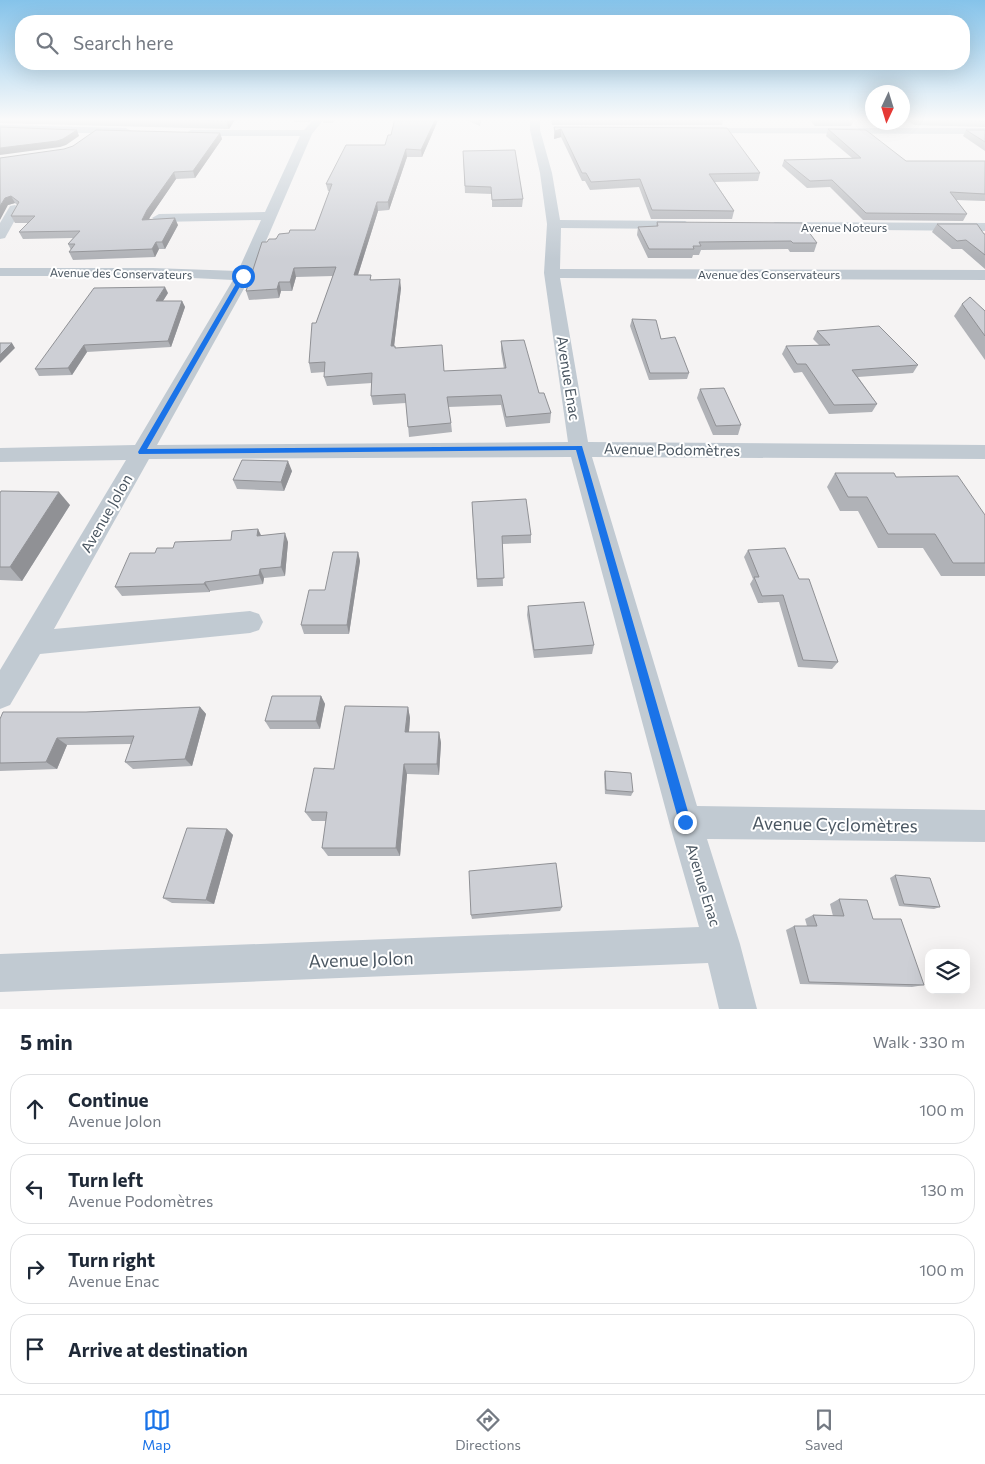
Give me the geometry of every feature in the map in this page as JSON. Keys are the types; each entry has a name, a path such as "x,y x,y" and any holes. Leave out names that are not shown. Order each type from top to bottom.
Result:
{"street":[{"name":"Avenue Jolon","path":"0,695 32,643 243,276 293,165"},
{"name":"Avenue Enac","path":"545,165 554,224 552,273 579,448 685,822 722,944 738,1009"},
{"path":"0,235 15,209"},
{"path":"160,218 270,216"},
{"path":"554,224 703,226"},
{"name":"Avenue Noteurs","path":"762,226 985,227"},
{"name":"Avenue des Conservateurs","path":"0,272 153,272 243,276"},
{"name":"Avenue des Conservateurs","path":"552,273 985,275"},
{"name":"Avenue Podomètres","path":"0,456 141,452 579,448 985,452"},
{"path":"32,643 250,622"},
{"name":"Avenue Cyclomètres","path":"685,822 985,826"},
{"name":"Avenue Jolon","path":"0,973 722,944"}],"building":[{"path":"0,165 197,165 193,171 174,172 147,210 142,220 175,218 162,242 156,242 152,249 69,252 75,244 68,244 80,231 19,232 35,216 11,216 19,202 11,196 5,198 0,206"},
{"path":"336,165 401,165 388,202 377,202 354,275 371,275 370,280 400,279 391,346 395,346 395,348 442,345 444,371 506,368 501,341 524,340 539,393 544,393 551,413 506,417 501,395 447,397 451,423 408,427 405,394 371,396 372,373 324,377 325,362 309,363 312,323 316,323 336,267 294,268 290,282 279,282 277,289 246,291 262,242 276,239 279,234 289,233 290,230 315,230 332,184 326,184"},
{"path":"464,165 517,165 523,199 492,200 491,187 465,186"},
{"path":"578,165 754,165 760,173 709,174 734,211 652,210 640,179 591,182 586,173 582,173"},
{"path":"790,165 985,165 985,194 950,192 967,214 866,213 832,180 810,181"},
{"path":"657,222 802,223 817,243 793,243 791,241 699,242 701,246 693,246 694,249 649,249 638,227 658,226"},
{"path":"937,224 977,224 985,234 985,255 966,240 957,241"},
{"path":"165,287 156,301 182,301 168,341 84,345 68,368 35,369 94,288"},
{"path":"970,297 985,311 985,336 962,304"},
{"path":"632,319 656,320 661,339 675,337 689,373 650,373"},
{"path":"879,326 918,365 852,370 877,404 834,405 806,364 797,364 786,346 830,345 817,331"},
{"path":"0,343 12,343 0,355"},
{"path":"724,388 741,425 716,426 700,389"},
{"path":"242,460 288,461 281,482 233,480"},
{"path":"835,473 894,473 896,477 958,476 985,515 985,563 953,563 935,534 888,534 867,497 848,497"},
{"path":"1,491 59,492 10,567 0,567"},
{"path":"526,499 531,535 502,536 504,578 477,579 472,502"},
{"path":"258,529 257,536 285,533 281,567 260,569 259,575 205,582 204,584 115,587 130,553 155,553 157,548 173,548 175,542 231,540 232,531"},
{"path":"785,548 799,579 809,579 838,662 803,660 783,595 762,596 754,577 759,577 748,550"},
{"path":"333,552 358,552 347,625 301,625 309,590 325,590"},
{"path":"584,602 594,645 534,650 528,606"},
{"path":"272,696 321,696 316,721 265,721"},
{"path":"345,706 408,707 405,732 439,732 437,764 404,764 396,848 322,848 327,812 305,812 314,768 334,769"},
{"path":"200,707 185,759 125,762 134,736 57,738 46,762 0,763 0,719 3,712 86,712"},
{"path":"605,771 631,773 633,792 606,790"},
{"path":"187,828 227,829 206,900 163,898"},
{"path":"556,863 562,907 471,915 469,871"},
{"path":"895,875 930,878 940,907 904,904"},
{"path":"839,899 867,900 873,919 901,919 924,985 809,982 794,926 817,926 813,915 844,916"}],"route":[{"path":"243,276 141,452 579,448 685,822"}]}
